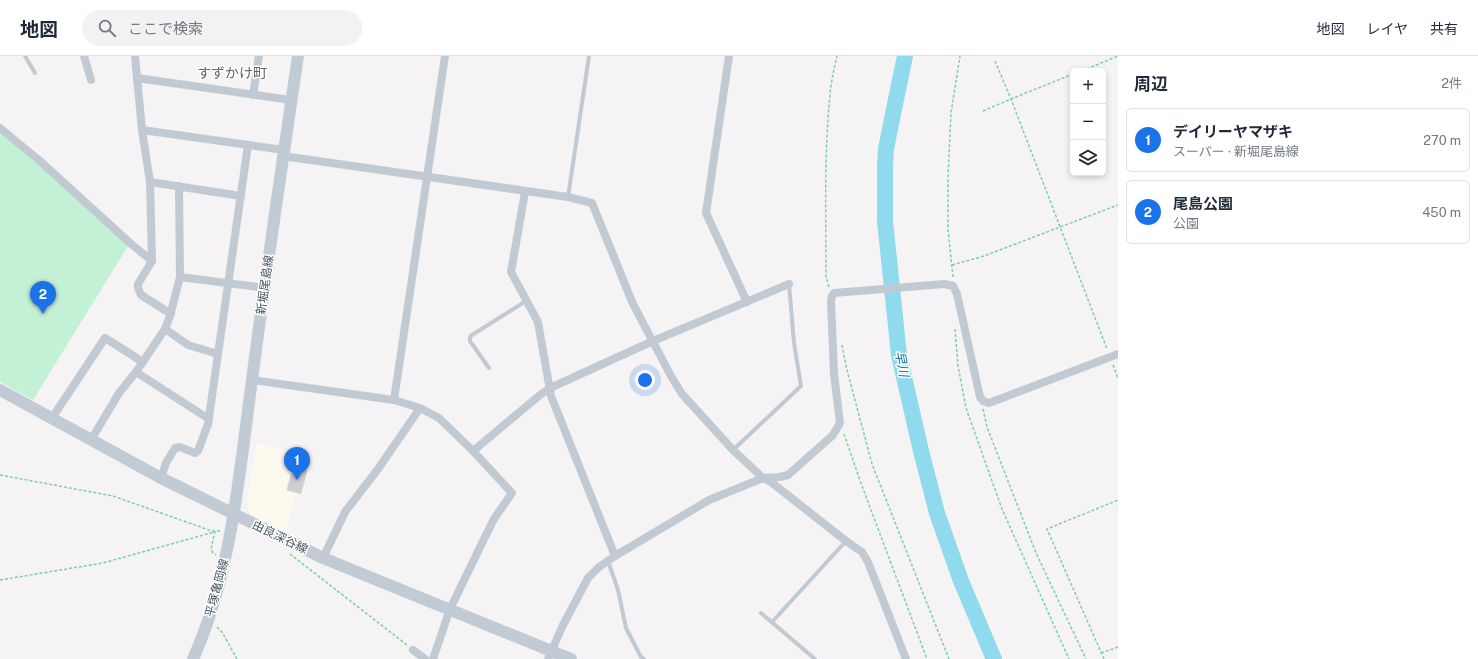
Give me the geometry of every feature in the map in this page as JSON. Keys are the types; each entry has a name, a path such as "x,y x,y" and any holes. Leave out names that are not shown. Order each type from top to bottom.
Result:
{"main road":[{"name":"新堀尾島線","path":"233,514 298,56"},
{"name":"由良深谷線","path":"0,390 161,478 323,558 450,609 549,655 571,659"},
{"name":"平塚亀岡線","path":"193,659 215,601 226,556 233,514"}],"street":[{"path":"84,56 91,80"},
{"path":"135,56 142,130 150,182 152,261 138,284 139,292 141,295 171,314"},
{"path":"253,95 259,56"},
{"path":"394,400 445,56"},
{"path":"729,56 706,213 747,302"},
{"path":"137,78 291,100"},
{"path":"0,128 40,161 130,243 152,261"},
{"path":"142,130 248,145 284,153 428,177 568,197 592,204 633,304 682,394 733,450 763,478 771,482 862,552 868,562 906,659"},
{"path":"161,478 166,463 175,448 180,447 195,453 198,451 209,419 248,145"},
{"path":"150,182 240,196"},
{"path":"91,440 119,393 136,372 165,329 171,314 180,277 179,186"},
{"path":"525,192 511,272 538,322 551,396 615,556"},
{"path":"180,277 265,288"},
{"path":"473,451 550,388 653,341 789,284"},
{"path":"549,655 588,578 608,561 709,500 763,478 788,475 833,435 840,423 834,374 831,302 832,296 838,292 944,284 953,286 960,307 980,397 983,401 989,403 1118,354"},
{"path":"165,329 188,345 218,354"},
{"path":"52,418 105,338 143,362"},
{"path":"136,372 209,419"},
{"path":"252,380 394,400 420,408 439,418 473,451 512,493 494,519 450,609 433,659"},
{"path":"323,558 345,512 378,469 420,408"},
{"path":"413,650 424,659"}],"lane":[{"path":"25,56 35,73"},
{"path":"568,197 589,56"},
{"path":"733,450 801,386 794,343 789,284"},
{"path":"490,368 470,341 470,337 527,300"},
{"path":"772,622 846,541"},
{"path":"608,561 618,590 626,628 644,659"},
{"path":"761,613 814,659"}],"path":[{"path":"837,56 829,108 826,276 828,286 838,292"},
{"path":"953,286 948,229 949,148 960,56"},
{"path":"1089,68 1118,56"},
{"path":"994,61 1011,99 1118,379"},
{"path":"983,111 1070,75"},
{"path":"952,265 984,256 1118,205"},
{"path":"955,329 958,366 966,408 1002,508 1069,659"},
{"path":"841,340 847,370 872,464 949,659"},
{"path":"983,401 983,410 987,427 1036,553 1086,659"},
{"path":"840,423 927,659"},
{"path":"0,475 113,496 221,532"},
{"path":"1104,659 1047,528 1118,500"},
{"path":"215,531 211,549 213,552 226,556"},
{"path":"0,580 103,563 215,531"},
{"path":"285,551 413,650"},
{"path":"208,622 216,626 222,632 237,659"},
{"path":"1101,653 1118,647"}],"shaded area":[{"path":"256,443 313,457 302,496 296,495 286,531 250,514 247,501"}],"green space":[{"path":"0,131 38,163 128,246 33,400 0,382"}],"building":[{"path":"293,467 307,471 301,494 287,490"}],"waterway":[{"name":"早川","path":"905,56 886,149 885,165 885,221 899,355 937,513 961,581 994,659"}],"place":[{"name":"尾島公園","path":"43,314"},
{"name":"デイリーヤマザキ","path":"297,480"}],"district":[{"name":"すずかけ町","path":"232,73"}]}
